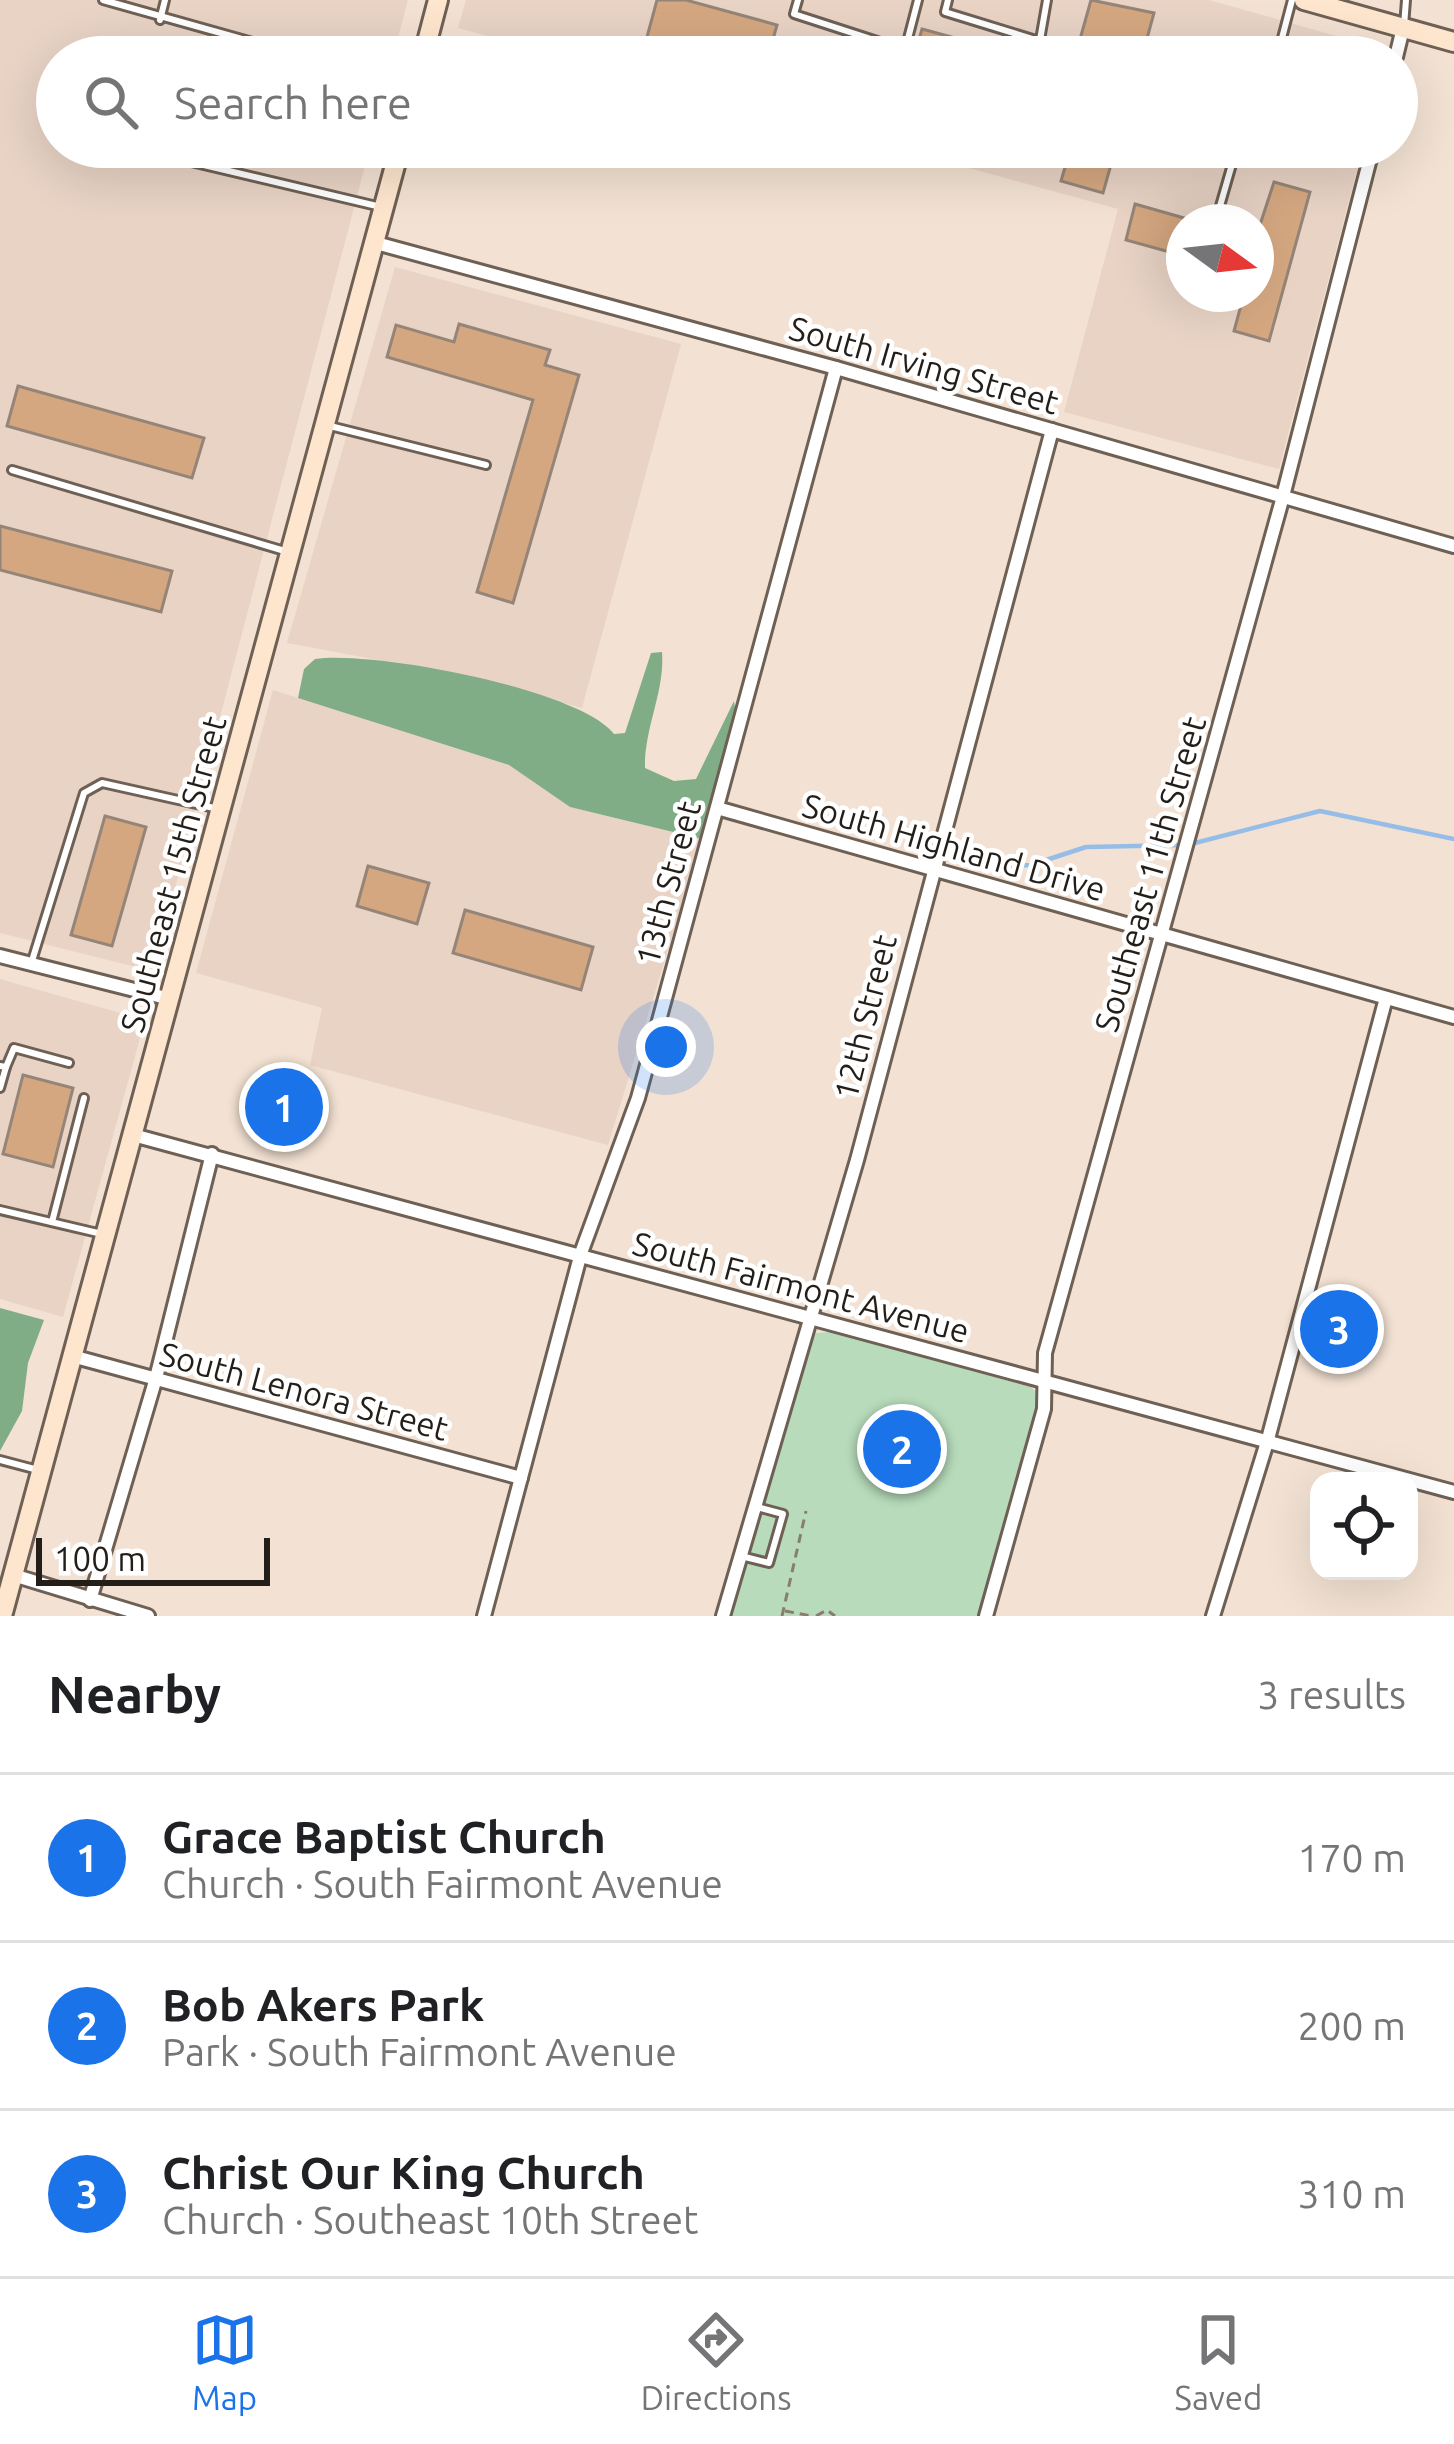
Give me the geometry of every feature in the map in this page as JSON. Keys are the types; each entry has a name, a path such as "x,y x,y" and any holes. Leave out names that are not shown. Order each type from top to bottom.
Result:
{"main road":[{"path":"429,36 438,0"},
{"path":"1311,1 1454,42"},
{"name":"Southeast 15th Street","path":"2,1616 395,168"}],"street":[{"path":"1401,36 1403,28"},
{"name":"Southeast 11th Street","path":"986,1616 1045,1409 1045,1353 1282,500 1368,168"},
{"name":"South Irving Street","path":"376,243 836,368 1454,546"},
{"name":"13th Street","path":"484,1616 581,1253 638,1098 836,368"},
{"name":"12th Street","path":"723,1616 794,1362 812,1319 1052,430"},
{"name":"South Highland Drive","path":"717,808 1454,1017"},
{"path":"0,957 170,999"},
{"path":"1214,1616 1268,1439 1386,998"},
{"name":"South Fairmont Avenue","path":"133,1135 1454,1492"},
{"path":"90,1600 155,1378 212,1154"},
{"name":"South Lenora Street","path":"72,1356 521,1478"},
{"path":"13,1575 148,1616"}],"lane":[{"path":"103,0 223,36"},
{"path":"160,20 165,0"},
{"path":"798,0 794,14 862,36"},
{"path":"909,36 918,0"},
{"path":"948,0 945,12 1023,36"},
{"path":"1037,36 1047,0"},
{"path":"1283,36 1292,0"},
{"path":"1403,28 1406,0"},
{"path":"216,168 385,208"},
{"path":"1221,204 1231,168"},
{"path":"327,424 486,466"},
{"path":"13,470 292,553"},
{"path":"31,964 84,793 102,783 222,810"},
{"path":"0,1088 3,1066 14,1048 69,1063"},
{"path":"52,1222 83,1098"},
{"path":"0,1210 106,1235"},
{"path":"0,1460 41,1471"},
{"path":"740,1556 769,1563 777,1537 783,1514 754,1506"}],"path":[{"path":"806,1511 783,1613 814,1616 826,1610 835,1616"}],"shaded area":[{"path":"0,0 408,0 399,36 36,36 36,168 364,168 160,945 136,967 0,933"},
{"path":"466,0 1209,0 1337,36 487,36 458,28"},
{"path":"969,168 1358,168 1279,469 1064,412 1118,209"},
{"path":"395,267 681,344 582,708 479,679 287,643"},
{"path":"273,690 509,765 570,807 702,839 608,1145 310,1065 322,1008 196,973"},
{"path":"0,979 145,1020 63,1317 0,1299"}],"green space":[{"path":"662,652 645,768 674,781 696,779 734,701 736,716 702,839 570,807 509,765 298,698 304,669 315,659 381,661 519,688 594,717 614,734 625,733 651,653"},
{"path":"0,1308 44,1320 28,1363 22,1411 0,1451"},
{"path":"831,1332 1031,1387 1040,1396 982,1616 729,1616 807,1343 816,1333"}],"building":[{"path":"657,0 686,0 777,25 774,36 647,36"},
{"path":"1091,0 1154,13 1148,36 1081,36"},
{"path":"922,29 948,36 920,36"},
{"path":"1065,168 1110,168 1103,193 1061,181"},
{"path":"1274,182 1310,192 1269,341 1234,331 1239,312 1274,312 1274,204 1267,204"},
{"path":"1135,204 1166,213 1166,251 1126,240"},
{"path":"459,324 550,350 545,365 579,375 513,603 477,592 533,400 387,357 396,325 454,342"},
{"path":"18,386 204,438 192,478 7,426"},
{"path":"0,526 172,571 161,612 0,570"},
{"path":"105,816 146,827 112,946 71,935"},
{"path":"368,866 429,883 417,924 357,906"},
{"path":"465,910 593,947 581,990 453,953"},
{"path":"23,1075 73,1088 53,1167 3,1154"}],"waterway":[{"path":"1004,866 1031,865 1086,847 1187,845 1320,811 1454,839"}],"place":[{"name":"Grace Baptist Church","path":"284,1107"},
{"name":"Christ Our King Church","path":"1339,1329"},
{"name":"Bob Akers Park","path":"902,1449"}]}
